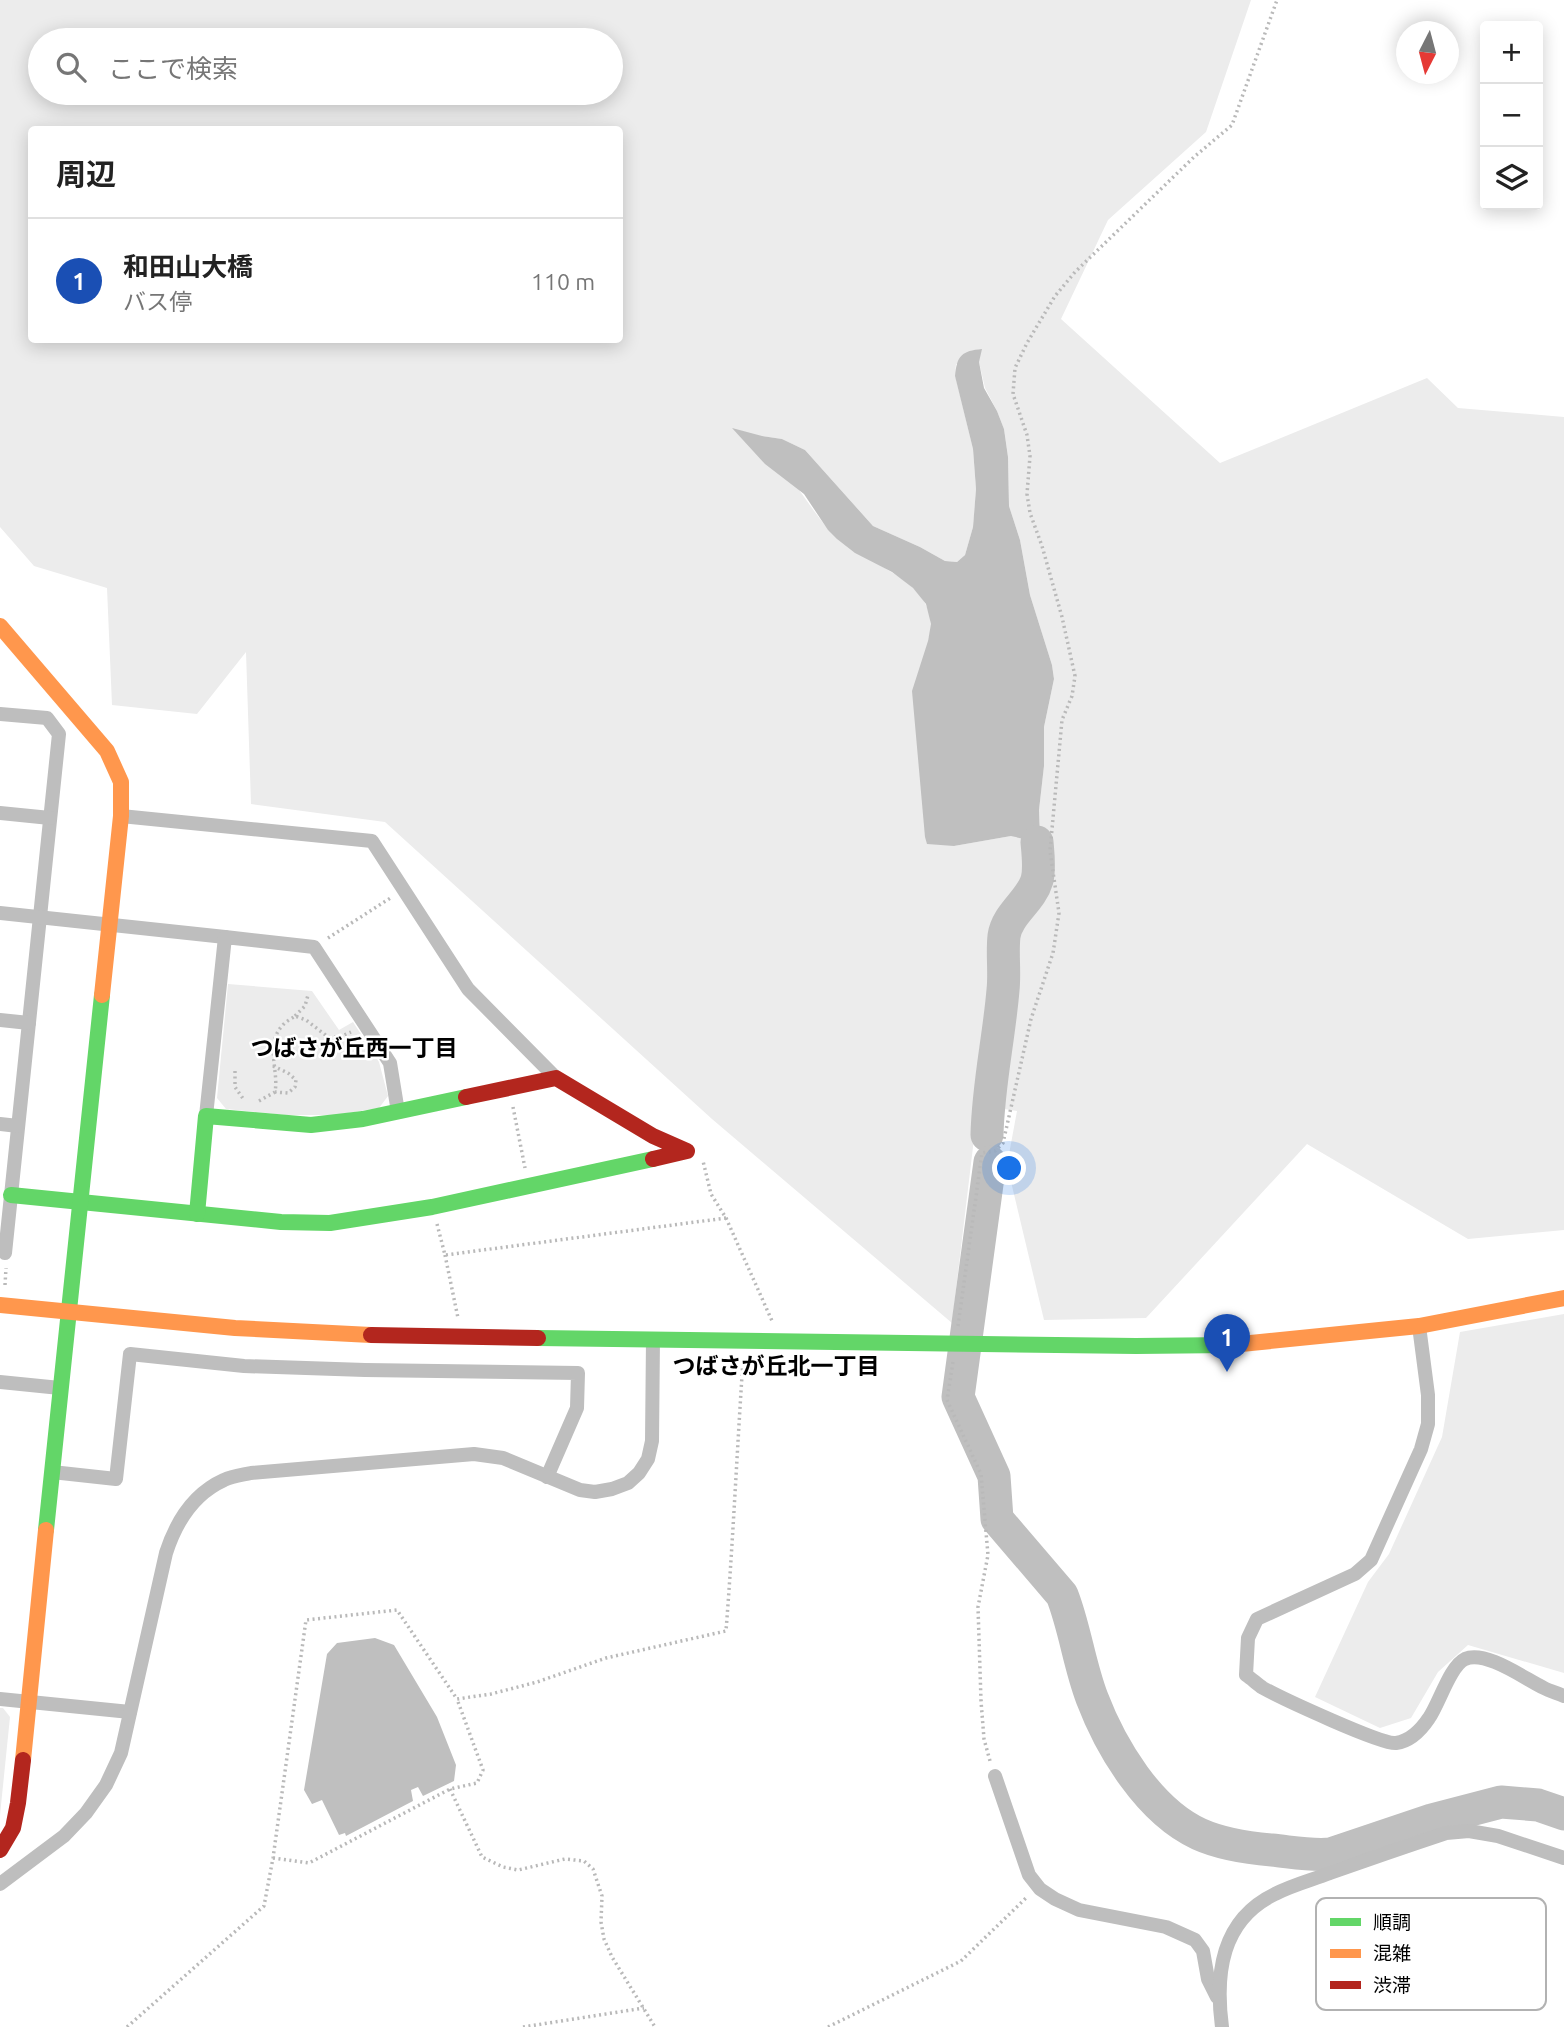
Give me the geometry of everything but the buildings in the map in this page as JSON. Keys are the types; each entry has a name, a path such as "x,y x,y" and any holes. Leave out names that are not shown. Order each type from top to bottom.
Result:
{"street":[{"path":"0,626 107,751 121,782 121,816 16,1816 13,1828 0,1850"},
{"path":"0,714 47,718 59,734 11,1195 4,1230 5,1253"},
{"path":"0,813 50,818"},
{"path":"121,816 372,841 468,989 556,1077 653,1136 687,1152"},
{"path":"0,913 314,947 390,1063 398,1112"},
{"path":"197,1214 225,937"},
{"path":"0,1020 29,1023"},
{"path":"206,1115 312,1125 363,1119 556,1077"},
{"path":"0,1124 18,1126"},
{"path":"11,1195 281,1222 330,1223 432,1207 687,1152"},
{"path":"1,1305 234,1328 362,1335 1136,1346 1232,1345 1419,1326 1564,1298"},
{"path":"1419,1326 1428,1424 1421,1449 1371,1560 1355,1574 1257,1619 1248,1638 1246,1675 1262,1687 1316,1712 1377,1739 1395,1743 1415,1736 1430,1717 1455,1669 1465,1659 1493,1661 1547,1690 1564,1696"},
{"path":"0,1884 64,1836 86,1813 106,1785 121,1753 163,1566 173,1533 184,1512 202,1494 224,1480 251,1473 474,1454 503,1458 580,1490 595,1492 621,1486 639,1473 648,1459 652,1441 653,1339"},
{"path":"52,1472 116,1479 130,1354 244,1366 578,1373 577,1408 547,1477"},
{"path":"0,1382 60,1388"},
{"path":"0,1699 130,1712"},
{"path":"995,1776 1029,1875 1037,1886 1055,1899 1079,1909 1166,1927 1195,1940 1203,1951 1208,1979 1218,1998"},
{"path":"1222,2027 1218,1998 1223,1955 1234,1930 1247,1914 1274,1894 1447,1833 1469,1831 1498,1836 1564,1858"}],"path":[{"path":"958,1330 982,1153 995,1151 1003,1143 1031,1019 1054,953 1059,913 1050,851 1062,720 1072,696 1075,676 1062,617 1030,513 1027,494 1030,456 1027,435 1013,394 1016,369 1027,343 1055,296 1075,272 1127,220 1232,125 1277,0"},
{"path":"314,947 403,890"},
{"path":"275,1093 277,1082 274,1042 282,1026 305,1006 308,995"},
{"path":"295,1016 306,1020 328,1037 340,1037 365,1025"},
{"path":"235,1071 235,1087 243,1100 258,1102 275,1093 288,1093 295,1087 296,1080 274,1066"},
{"path":"509,1088 529,1186"},
{"path":"687,1152 701,1152 711,1194 726,1218 779,1342"},
{"path":"432,1207 462,1337"},
{"path":"445,1255 726,1218"},
{"path":"1,1305 7,1261 5,1253"},
{"path":"457,1699 491,1694 537,1682 606,1658 726,1631 744,1341"},
{"path":"954,1357 947,1400 981,1474 988,1555 978,1607 981,1701 984,1739 995,1776"},
{"path":"127,2027 264,1906 306,1620 397,1610 457,1699 483,1770 477,1783 450,1790 309,1863 273,1858"},
{"path":"450,1790 482,1857 503,1867 518,1870 565,1859 584,1861 593,1869 601,1896 604,1939 612,1957 656,2027"},
{"path":"828,2027 961,1961 1037,1886"},
{"path":"523,2027 644,2008"}],"shaded area":[{"path":"0,0 1251,0 1206,132 1108,220 1061,319 1220,463 1427,378 1458,408 1564,417 1564,1230 1468,1239 1307,1144 1146,1318 1044,1320 1007,1165 1017,1111 978,1105 952,1323 712,1119 385,822 251,804 246,652 197,714 112,705 107,588 34,566 0,527","holes":["979,362 985,388 1004,429 1008,457 1009,506 1054,679 1044,727 1040,837 1011,836 954,846 928,641 931,625 927,608 918,593 905,581 840,541 828,529 762,436 782,439 805,450 873,526 945,561 957,562 965,555 973,527 976,489 973,449 955,375 956,364"]},
{"path":"982,349 979,362 984,388 1004,429 1008,457 1009,506 1054,679 1044,727 1040,837 1037,842 1011,836 954,846 927,844 912,691 931,624 926,604 913,588 892,572 855,553 837,539 804,494 765,464 732,428 782,439 805,450 873,526 945,561 957,562 965,555 973,527 976,489 973,449 955,376 957,363 962,355"},
{"path":"228,984 312,991 339,1030 353,1022 379,1062 388,1096 379,1108 335,1115 286,1115 226,1109 217,1098"},
{"path":"1564,1314 1564,1673 1468,1645 1438,1672 1411,1718 1380,1728 1315,1697 1368,1582 1389,1554 1442,1437 1460,1332"},
{"path":"375,1638 394,1645 437,1717 456,1765 454,1781 423,1796 418,1787 411,1790 413,1801 346,1836 345,1833 339,1835 322,1800 312,1804 304,1790 327,1654 337,1643"},
{"path":"0,1708 10,1717 0,1815"}],"waterway":[{"path":"987,1135 1003,990 1004,936 1010,921 1030,895 1037,880 1037,842"},
{"path":"990,1162 958,1397 994,1476 997,1519 1062,1595 1100,1717 1121,1757 1148,1794 1181,1824 1199,1834 1244,1847 1302,1854 1331,1854 1432,1820 1501,1802 1538,1805 1564,1814"}],"traffic: fast":[{"path":"46,1530 102,995"},
{"path":"197,1214 206,1116 311,1125 363,1119 466,1097"},
{"path":"11,1195 281,1222 330,1223 432,1207 653,1159"},
{"path":"538,1338 1231,1345"}],"traffic: slow":[{"path":"0,626 107,751 121,782 121,816 102,995"},
{"path":"1231,1345 1419,1326 1564,1298"},
{"path":"0,1305 235,1328 371,1335"},
{"path":"23,1760 46,1530"}],"traffic: jam":[{"path":"466,1097 556,1078 653,1136 687,1151 653,1159"},
{"path":"371,1335 538,1338"},
{"path":"0,1850 13,1828 23,1760"}],"place":[{"name":"和田山大橋","path":"1227,1372"}],"district":[{"name":"つばさが丘西一丁目","path":"354,1047"},
{"name":"つばさが丘北一丁目","path":"776,1365"}]}
